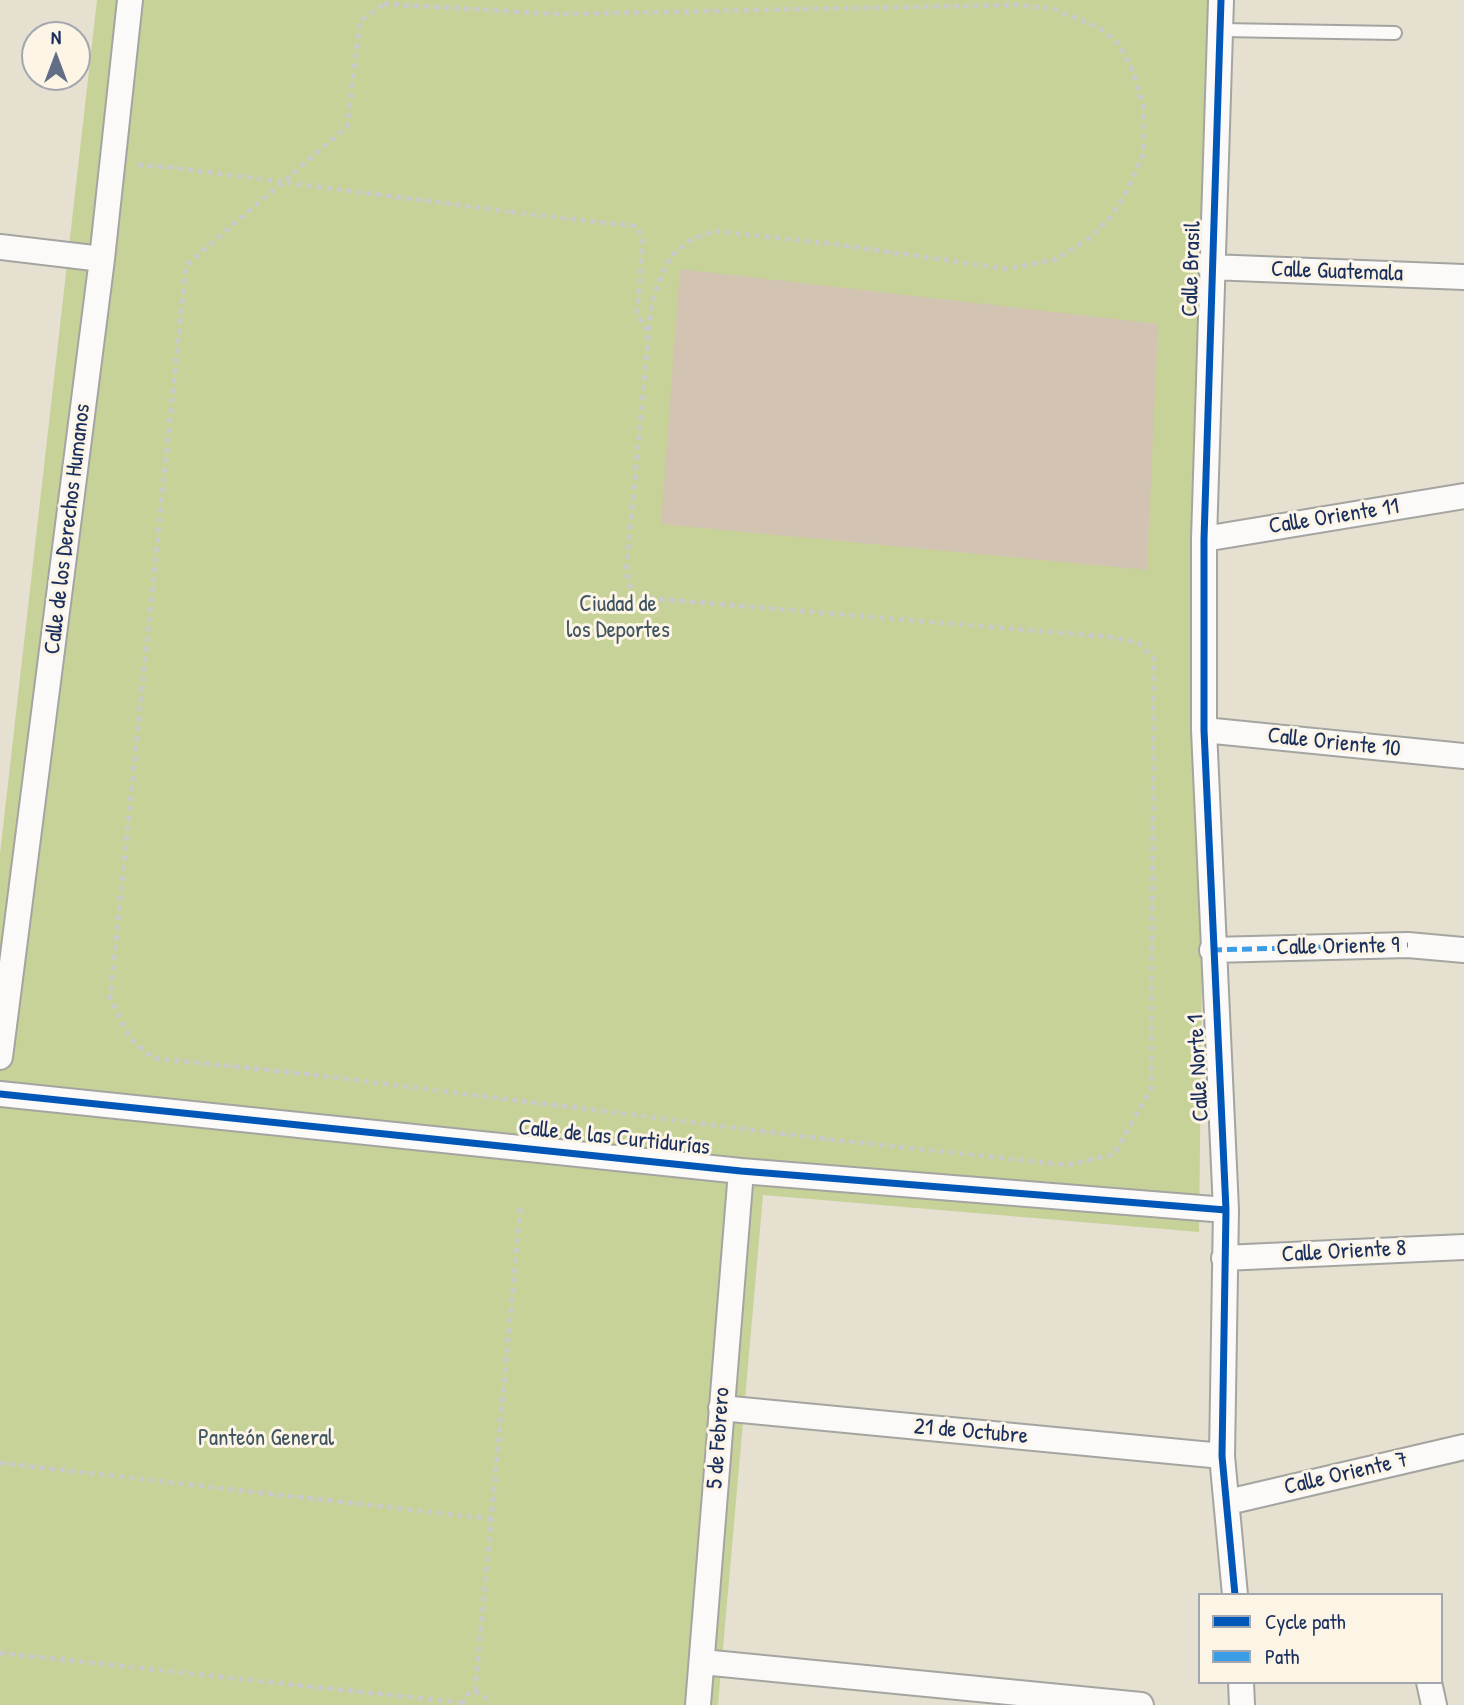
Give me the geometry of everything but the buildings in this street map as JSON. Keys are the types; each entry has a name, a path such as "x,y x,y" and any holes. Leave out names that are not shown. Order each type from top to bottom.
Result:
{"street":[{"name":"Calle de los Derechos Humanos","path":"0,1057 102,259 130,0"},
{"name":"Calle Brasil","path":"1204,539 1210,267 1221,0"},
{"path":"0,247 102,259"},
{"name":"Calle Guatemala","path":"1210,267 1464,277"},
{"name":"Calle Oriente 11","path":"1204,539 1464,496"},
{"name":"Calle Norte 1","path":"1204,539 1204,730 1226,1210 1222,1456 1235,1593"},
{"name":"Calle Oriente 10","path":"1204,730 1464,756"},
{"name":"Calle Oriente 9","path":"1212,950 1408,945 1464,950"},
{"name":"Calle de las Curtidurías","path":"0,1094 741,1171 1226,1210"},
{"name":"5 de Febrero","path":"698,1705 741,1171"},
{"name":"Calle Oriente 8","path":"1224,1258 1464,1247"},
{"name":"21 de Octubre","path":"720,1408 1222,1456"},
{"name":"Calle Oriente 7","path":"1228,1502 1464,1447"},
{"path":"702,1662 1141,1705"},
{"path":"1241,1684 1242,1705"},
{"path":"1429,1684 1434,1705"}],"lane":[{"path":"1221,30 1395,33"}],"path":[{"path":"168,167 511,212 635,226 643,237 637,314 649,334 626,573 634,597 1111,637 1138,643 1154,657 1151,1089 1114,1154 1068,1165 832,1140 306,1074 153,1058 130,1038 110,998 186,265 347,127 360,20 384,4 556,14 1016,5 1053,9 1098,27 1118,43 1132,69 1144,108 1143,155 1126,193 1110,218 1091,237 1057,259 1007,269 834,244 713,231 689,241 670,257 657,287 649,334"},
{"path":"475,1691 521,1202"},
{"path":"0,1463 492,1519"},
{"path":"0,1653 463,1704 464,1696 475,1691"},
{"path":"475,1691 486,1698 485,1705"}],"green space":[{"name":"Ciudad de los Deportes","path":"97,0 1213,0 1199,1232 763,1195 718,1705 0,1705 0,854 87,91 91,91 91,53"}],"marked path":[{"path":"1212,950 1408,945"}],"cycle path":[{"path":"1221,0 1204,539 1204,730 1226,1210 1222,1456 1235,1593"},
{"path":"0,1094 741,1171 1226,1210"}],"park label":[{"name":"Panteón General","path":"266,1439"}]}
